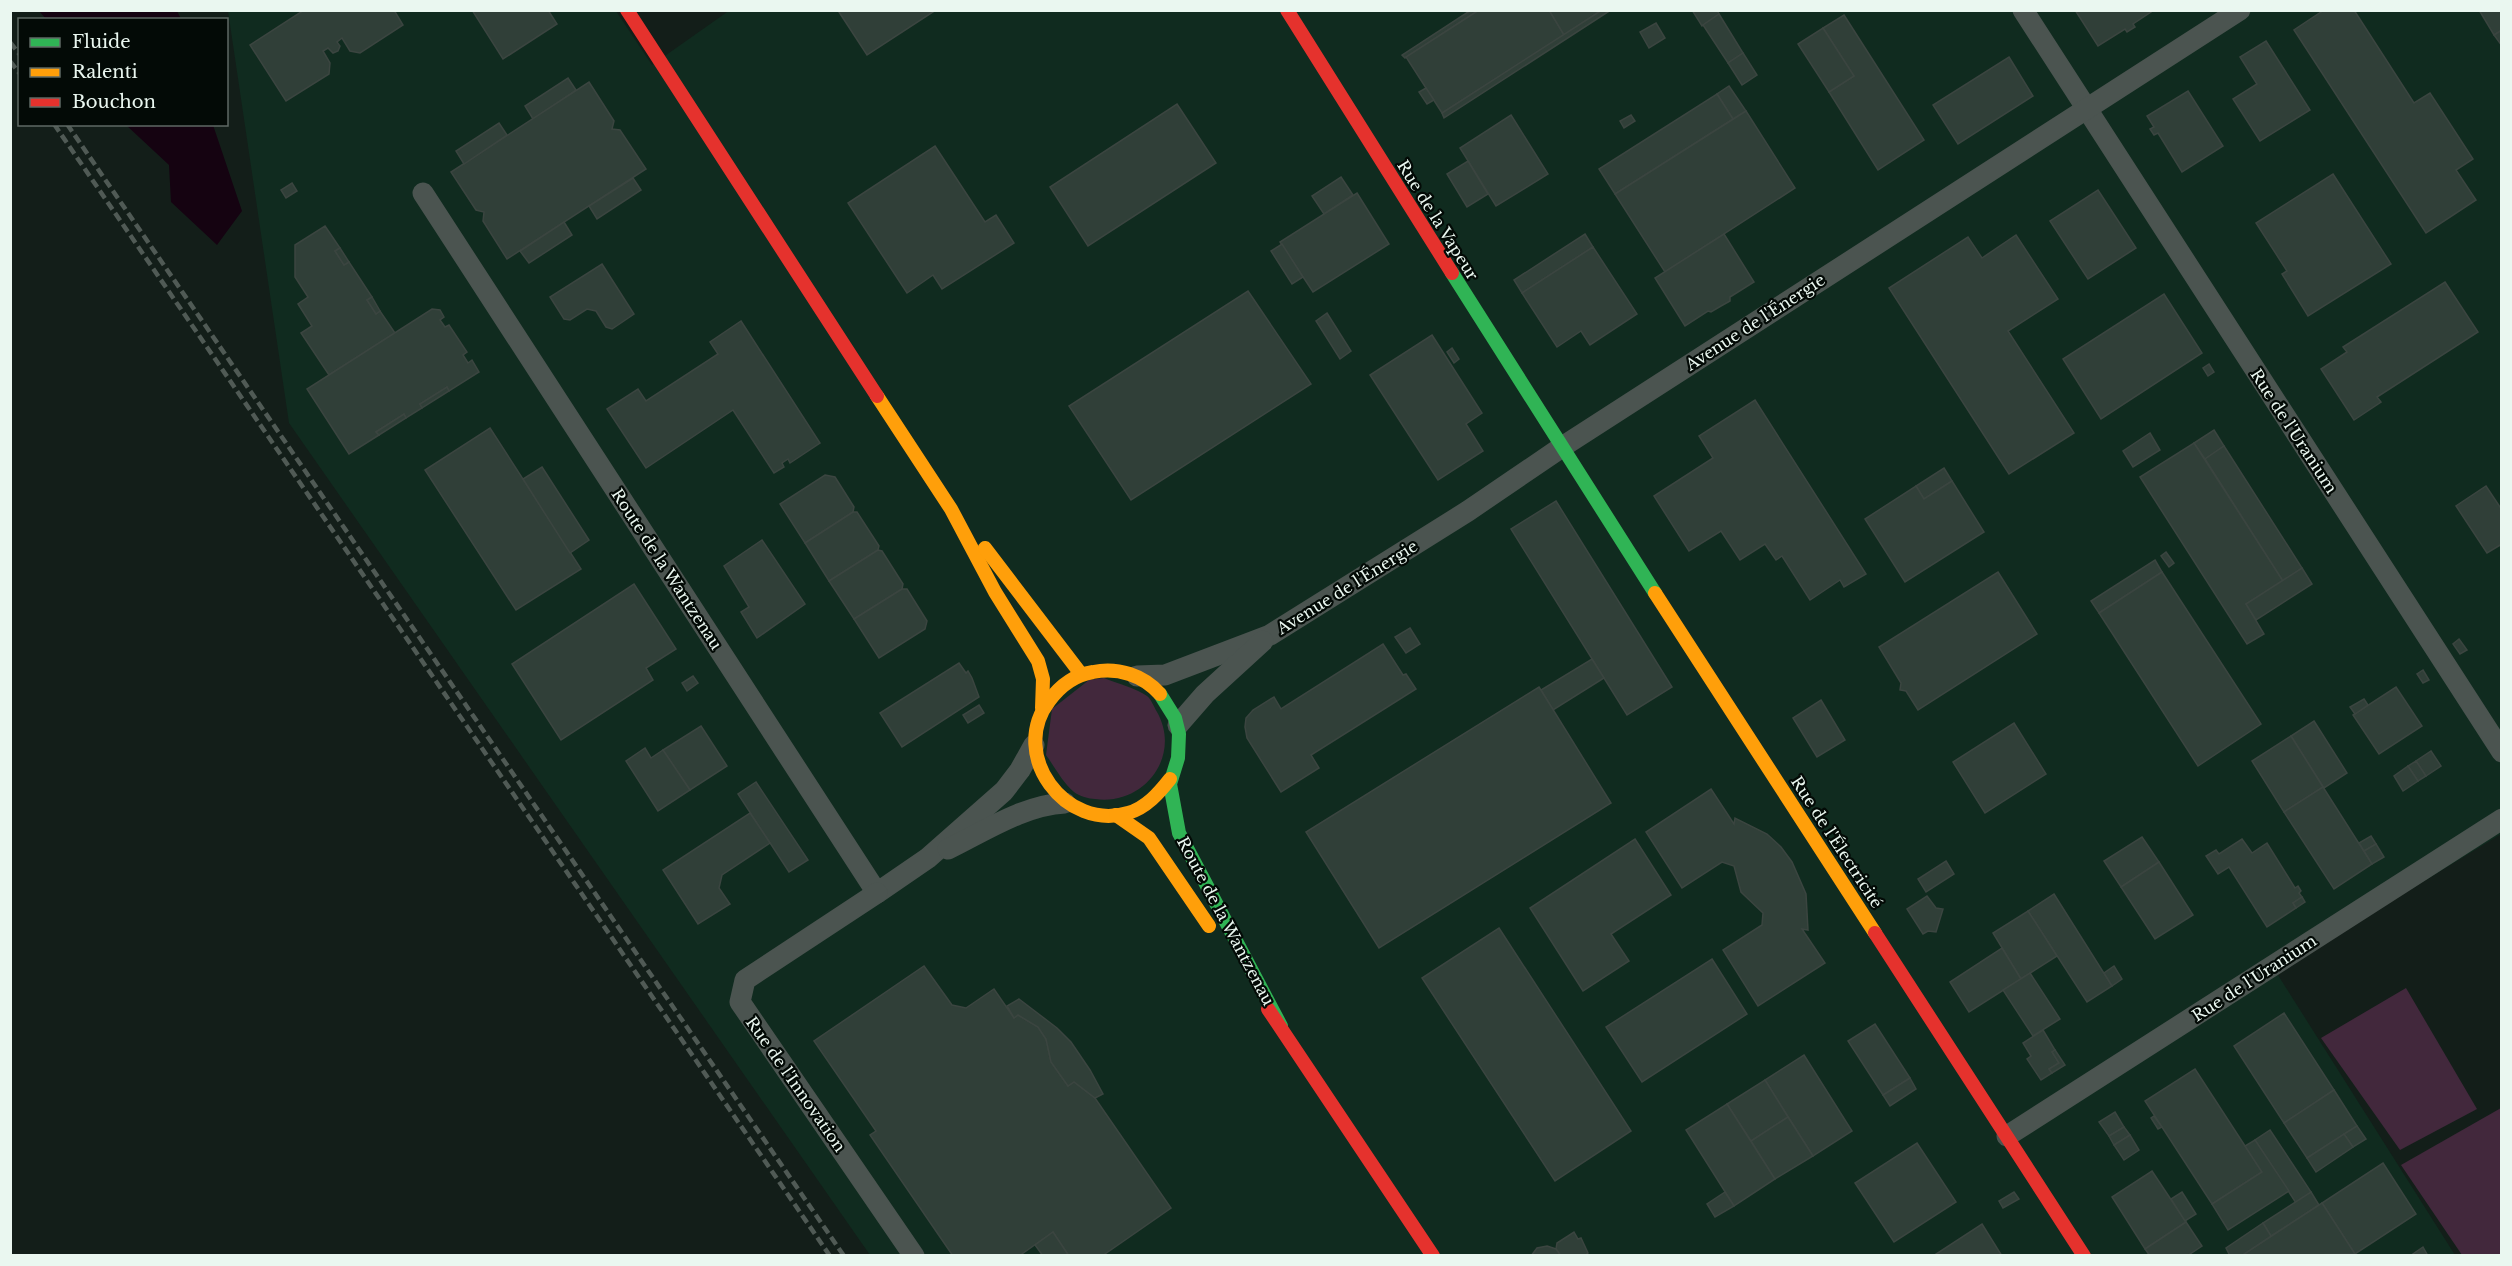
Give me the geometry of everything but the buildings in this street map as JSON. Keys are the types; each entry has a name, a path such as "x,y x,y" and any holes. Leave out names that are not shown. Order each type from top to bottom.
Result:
{"main road":[{"path":"627,10 951,509 995,592 1038,661 1043,680 1042,708 1036,726 1034,746 1036,762 1043,778 1065,803 1081,811 1116,816 1137,809 1156,797 1170,779 1177,762 1180,743 1178,725 1169,705 1155,688 1137,676 1119,670 1099,670 1081,675 1065,682 1042,708"},
{"name":"Rue de la Vapeur","path":"1287,10 1562,447"},
{"name":"Rue de l'Électricité","path":"1562,447 2084,1256"},
{"path":"951,509 1012,580 1043,627 1081,675"},
{"name":"Route de la Wantzenau","path":"1170,779 1171,796 1180,837 1281,1026"},
{"name":"Route de la Wantzenau","path":"1116,816 1149,838 1221,945 1281,1026 1432,1253"}],"street":[{"name":"Rue de l'Uranium","path":"2023,10 2502,752"},
{"name":"Avenue de l'Énergie","path":"1137,676 1165,675 1270,634 1468,511 1562,447 1913,219 2241,10"},
{"name":"Route de la Wantzenau","path":"423,193 878,893"},
{"name":"Avenue de l'Énergie","path":"1178,725 1204,694 1237,667 1270,634"},
{"path":"878,893 928,858 1004,791 1034,746"},
{"path":"928,858 1046,804 1065,803"},
{"name":"Rue de l'Uranium","path":"2007,1136 2502,819"},
{"name":"Rue de l'Innovation","path":"878,893 745,980 740,1002 914,1256"}],"shaded area":[{"path":"730,10 2501,11 2501,834 2276,972 2455,1255 870,1255 289,423 228,11 616,11 652,65"},
{"path":"39,11 177,11 180,18 45,18"},
{"path":"127,126 213,126 242,211 217,245 171,202 169,165"},
{"path":"1104,678 1148,697 1164,729 1165,745 1154,775 1143,786 1129,795 1113,799 1093,799 1074,792 1046,755 1052,709 1089,680"},
{"path":"2406,988 2477,1109 2400,1150 2321,1038"},
{"path":"2501,1108 2501,1255 2462,1255 2401,1165"}],"railway":[{"path":"10,42 18,52"},
{"path":"10,61 18,71"},
{"path":"55,126 830,1256"},
{"path":"68,126 844,1256"}],"traffic: fast":[{"path":"1452,273 1655,593"},
{"path":"1160,694 1175,718 1179,734 1178,758 1170,784 1179,833 1281,1026"}],"traffic: slow":[{"path":"877,396 951,509 995,592 1038,661 1043,679 1042,708"},
{"path":"985,548 1081,674"},
{"path":"1655,593 1875,933"},
{"path":"1160,694 1146,682 1130,674 1112,671 1086,673 1063,686 1049,701 1038,722 1035,744 1040,765 1050,784 1065,800 1084,811 1105,816 1135,811 1152,799 1170,779"},
{"path":"1116,815 1149,838 1209,926"}],"traffic: jam":[{"path":"627,10 877,396"},
{"path":"1287,10 1452,273"},
{"path":"1875,933 2084,1256"},
{"path":"1268,1009 1433,1256"}]}
